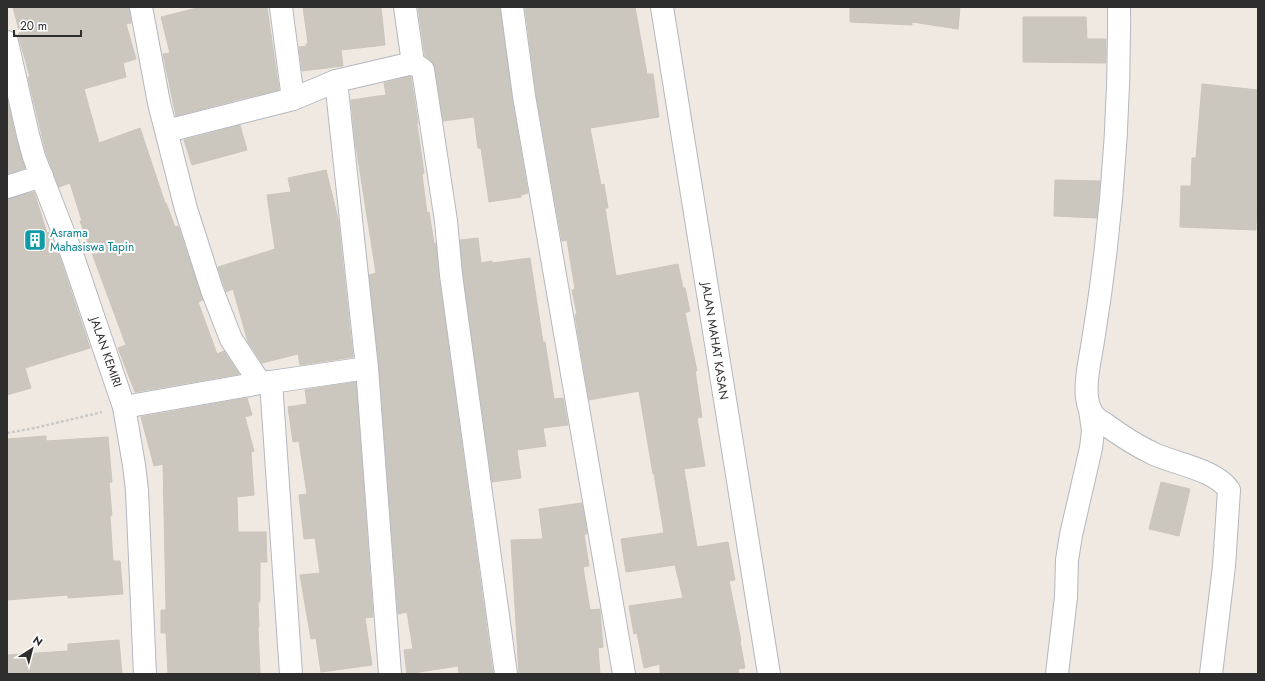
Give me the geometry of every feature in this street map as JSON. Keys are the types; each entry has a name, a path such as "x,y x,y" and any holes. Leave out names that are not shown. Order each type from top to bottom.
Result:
{"street":[{"path":"141,7 158,103 167,131 186,209 212,290 231,339 266,383 291,674"},
{"path":"281,7 294,99"},
{"path":"405,7 413,63 423,70 446,221 451,275 506,674"},
{"path":"512,7 524,96 624,674"},
{"name":"JALAN MAHAT KASAN","path":"662,7 769,674"},
{"path":"1119,7 1118,109 1113,181 1102,285 1087,379 1087,401 1101,429 1154,454 1215,477 1225,484 1229,490 1224,566 1211,674"},
{"name":"JALAN KEMIRI","path":"7,42 34,157 73,257 124,407 137,490 145,674"},
{"path":"167,131 294,99 336,81 413,63"},
{"path":"336,81 367,368 390,674"},
{"path":"7,187 42,176"},
{"path":"124,407 367,368"},
{"path":"1056,674 1066,597 1070,535 1091,448 1101,429"}],"path":[{"path":"7,433 124,407"}],"building":[{"path":"13,7 129,7 131,23 126,24 136,59 123,63 126,77 84,89 99,143 140,128 165,203 175,227 178,226 203,300 198,302 217,354 224,351 239,374 135,392 118,348 126,345 80,221 82,221 70,183 59,187 46,153"},
{"path":"201,7 267,7 279,90 176,116 163,54 170,53 161,17"},
{"path":"303,7 381,7 385,45 341,50 343,66 302,71 299,47 307,46 306,44 308,43"},
{"path":"418,7 500,7 512,98 528,193 521,195 521,197 489,202 481,148 478,148 474,117 443,121 435,68 433,63 425,56"},
{"path":"525,7 635,7 647,74 653,74 659,117 590,128 601,185 604,184 608,208 605,208 616,276 678,264 683,288 685,288 690,311 685,313 697,371 695,371 702,417 697,418 705,466 684,469 697,547 728,542 735,580 729,581 745,668 738,669 739,674 660,674 660,664 644,668 637,633 634,634 629,606 683,598 675,565 626,572 621,539 664,533 654,474 639,391 589,400 575,315 577,314 572,290 575,289 567,240 562,241 536,94"},
{"path":"850,7 960,7 958,29 912,22 912,25 850,22"},
{"path":"1023,17 1086,17 1087,39 1106,39 1106,63 1023,62"},
{"path":"410,76 418,123 427,213 429,212 434,243 436,244 439,277 493,674 459,674 458,666 407,674 404,650 413,649 407,612 398,614 379,367 369,275 376,273 355,140 351,100 386,95 384,83"},
{"path":"1202,84 1258,90 1256,230 1180,227 1181,186 1191,186 1192,158 1196,158"},
{"path":"7,99 25,168 7,174"},
{"path":"240,125 247,150 192,165 184,140"},
{"path":"326,170 338,219 353,357 300,365 298,354 262,363 248,342 233,289 226,292 218,267 275,249 267,195 291,192 288,178"},
{"path":"1055,180 1100,181 1097,218 1054,216"},
{"path":"34,192 47,233 50,232 61,261 90,348 25,368 31,388 7,395 7,199"},
{"path":"478,238 481,263 530,258 543,342 545,342 554,399 563,398 568,425 543,428 546,446 517,450 521,478 492,482 463,274 460,240"},
{"path":"356,382 373,617 365,618 372,665 321,672 316,638 311,639 300,575 320,573 315,538 304,539 299,495 307,494 299,441 293,442 288,407 307,404 305,390"},
{"path":"247,398 252,415 245,417 254,451 251,452 254,495 237,497 238,532 266,532 267,562 260,562 260,602 258,602 260,674 168,674 166,633 161,633 161,610 166,610 163,464 154,466 141,417"},
{"path":"46,436 46,441 108,437 112,482 109,482 112,515 110,516 113,561 120,561 123,594 68,598 68,595 7,600 7,439"},
{"path":"1161,482 1190,489 1179,536 1149,529"},
{"path":"582,503 587,534 584,534 589,566 583,567 590,610 600,609 603,647 598,648 600,674 519,674 511,540 543,539 539,509"},
{"path":"119,640 122,674 8,674 7,655 68,651 68,644"}],"place":[{"name":"Asrama Mahasiswa Tapin","path":"35,240"}]}
